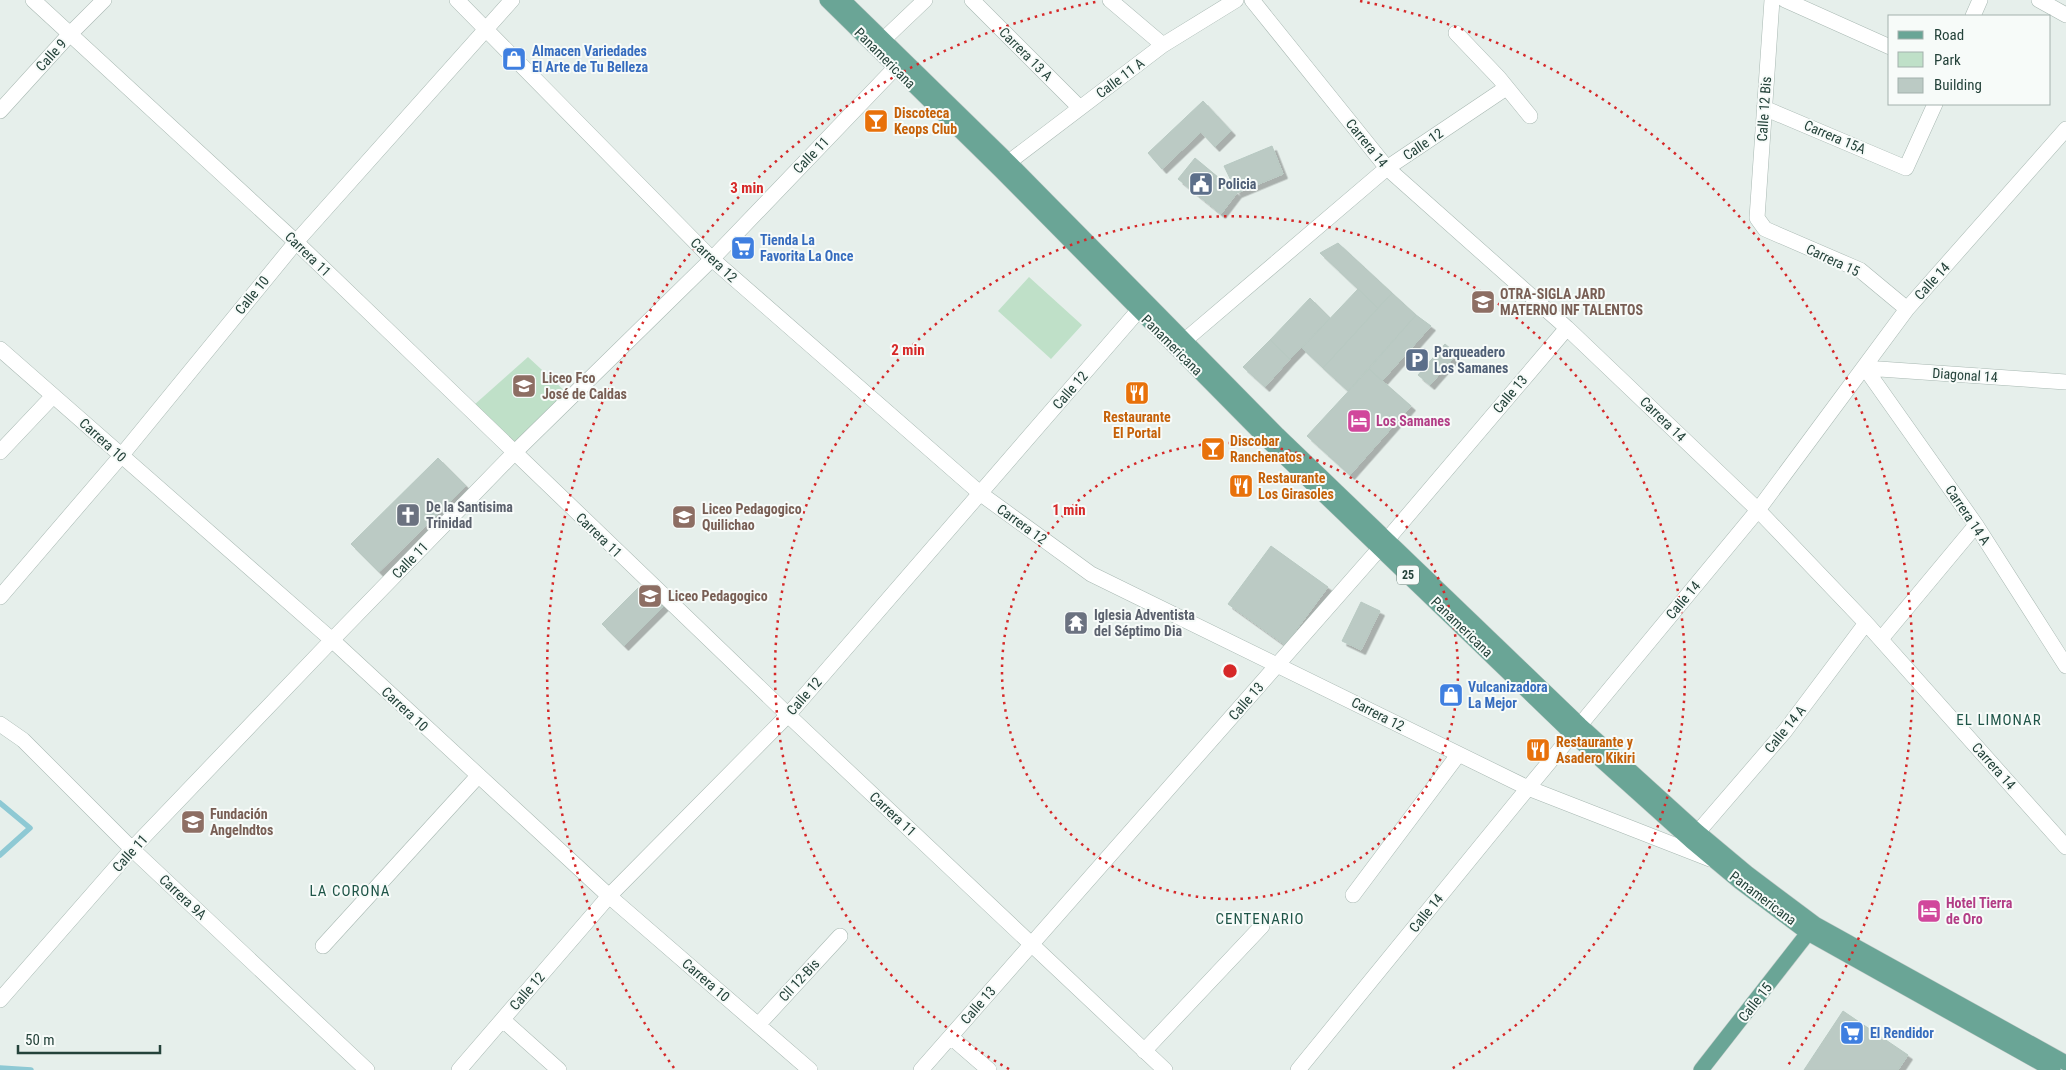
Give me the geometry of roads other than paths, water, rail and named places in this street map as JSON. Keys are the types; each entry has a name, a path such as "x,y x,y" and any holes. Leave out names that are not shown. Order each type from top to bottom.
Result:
{"main road":[{"name":"Panamericana","path":"827,0 1001,171 1270,443 1384,544"},
{"name":"Panamericana","path":"843,0 1009,162 1384,544 1576,730 1714,860 1808,933 2053,1070"},
{"name":"Panamericana","path":"1576,730 1747,873 1815,924 2066,1063"},
{"name":"Calle 15","path":"1701,1070 1808,933"}],"street":[{"name":"Carrera 11","path":"33,0 296,242 788,715 1165,1070"},
{"name":"Calle 9","path":"0,111 69,35 104,0"},
{"name":"Carrera 12","path":"456,0 712,259 981,494 1091,574 1279,664 1458,755 1528,788 1714,860"},
{"name":"Calle 10","path":"0,597 121,456 296,242 512,0"},
{"path":"882,40 925,0"},
{"name":"Carrera 13 A","path":"972,0 1080,108"},
{"path":"1110,0 1163,45"},
{"name":"Calle 11 A","path":"1009,162 1163,45 1236,0"},
{"name":"Carrera 14","path":"1252,0 1387,168 1567,328 1758,510 1881,639 2066,847"},
{"name":"Calle 12 Bis","path":"1757,218 1772,0"},
{"path":"1784,0 1888,47"},
{"path":"1973,15 1980,0"},
{"path":"2039,0 2066,15"},
{"path":"1456,33 1500,78 1530,116"},
{"name":"Calle 11","path":"0,1000 132,849 332,640 514,453 712,259 895,68"},
{"name":"Calle 12","path":"1184,341 1387,168 1506,88"},
{"name":"Carrera 15A","path":"1764,108 1906,168 1935,105"},
{"name":"Calle 14","path":"1298,1070 1758,510 1907,310 2066,130"},
{"name":"Carrera 15","path":"1757,218 1765,229 1860,270 1907,310"},
{"name":"Calle 12","path":"459,1070 609,896 788,715 1138,311"},
{"name":"Calle 13","path":"921,1070 1384,544 1567,328"},
{"name":"Carrera 10","path":"0,348 332,640 609,896 810,1070"},
{"name":"Diagonal 14","path":"1865,368 2066,382"},
{"name":"Carrera 14 A","path":"1865,368 1976,525 2066,666"},
{"path":"0,452 53,396"},
{"path":"1881,639 1976,525"},
{"name":"Calle 14 A","path":"1698,832 1785,731 1866,623"},
{"name":"Carrera 9A","path":"0,724 23,740 132,849 367,1070"},
{"path":"1353,895 1458,755"},
{"path":"323,946 478,776"},
{"path":"1144,1051 1262,926"},
{"name":"Cll 12-Bis","path":"758,1025 840,936"},
{"path":"503,1020 559,1070"},
{"path":"951,1037 989,1070"}],"waterway":[{"path":"0,803 30,828 0,855"},
{"path":"0,1068 31,1070"}],"place":[{"name":"Almacen Variedades El Arte de Tu Belleza","path":"514,59"},
{"name":"Discoteca Keops Club","path":"876,121"},
{"name":"Policia","path":"1201,184"},
{"name":"Tienda La Favorita La Once","path":"743,248"},
{"name":"OTRA-SIGLA JARD MATERNO INF TALENTOS","path":"1483,302"},
{"name":"Parqueadero Los Samanes","path":"1417,360"},
{"name":"Liceo Fco José de Caldas","path":"524,386"},
{"name":"Restaurante El Portal","path":"1137,393"},
{"name":"Los Samanes","path":"1359,421"},
{"name":"Discobar Ranchenatos","path":"1213,449"},
{"name":"Restaurante Los Girasoles","path":"1241,486"},
{"name":"De la Santisima Trinidad","path":"408,515"},
{"name":"Liceo Pedagogico Quilichao","path":"684,517"},
{"name":"Liceo Pedagogico","path":"650,596"},
{"name":"Iglesia Adventista del Séptimo Dia","path":"1076,623"},
{"name":"Vulcanizadora La Mejor","path":"1451,695"},
{"name":"Restaurante y Asadero Kikiri","path":"1538,750"},
{"name":"Fundación Angelndtos","path":"193,822"},
{"name":"Hotel Tierra de Oro","path":"1929,911"},
{"name":"El Rendidor","path":"1852,1033"}],"district":[{"name":"EL LIMONAR","path":"1999,720"},
{"name":"LA CORONA","path":"350,891"},
{"name":"CENTENARIO","path":"1260,919"}]}
